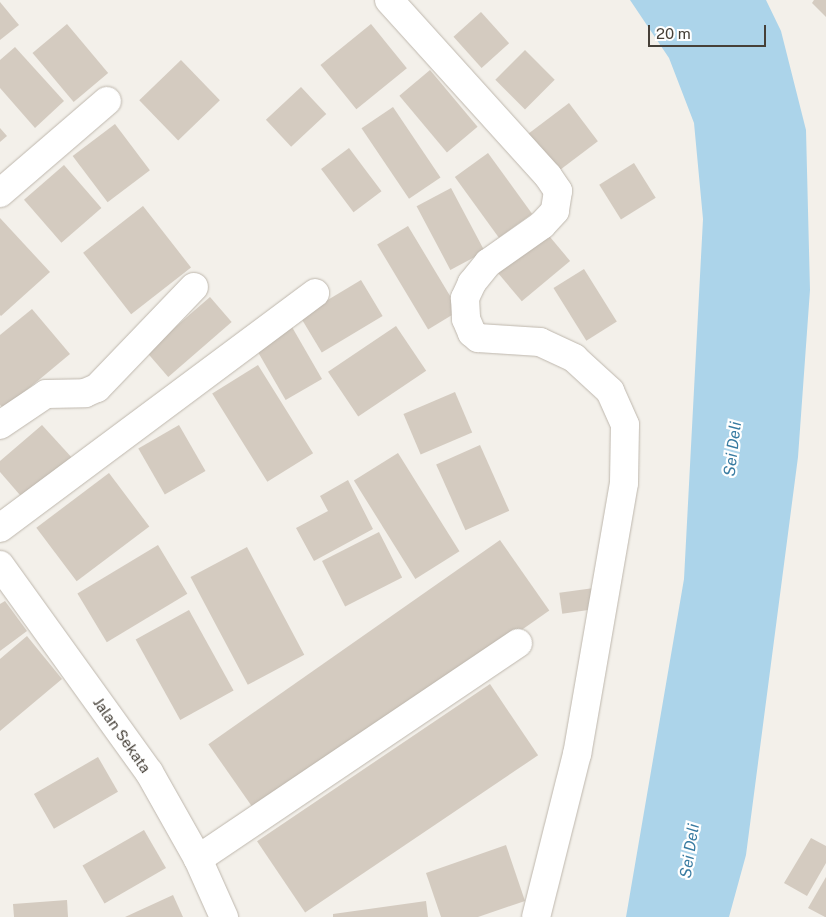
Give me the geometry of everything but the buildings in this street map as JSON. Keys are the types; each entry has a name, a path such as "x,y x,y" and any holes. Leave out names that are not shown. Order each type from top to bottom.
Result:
{"street":[{"path":"389,0 548,176 558,191 555,210 542,225 488,263 472,282 466,298 466,319 472,333 478,338 540,342 574,358 610,391 626,425 624,483 577,754 536,917"},
{"path":"0,194 108,101"},
{"path":"0,425 46,394 85,393 97,388 194,287"},
{"path":"0,528 315,293"},
{"name":"Jalan Sekata","path":"0,565 149,772 198,859 224,917"},
{"path":"198,859 518,643"}],"water":[{"name":"Sei Deli","path":"630,0 766,0 781,31 806,130 810,290 798,457 746,855 729,917 626,917 684,579 703,219 694,123 669,58"}]}
